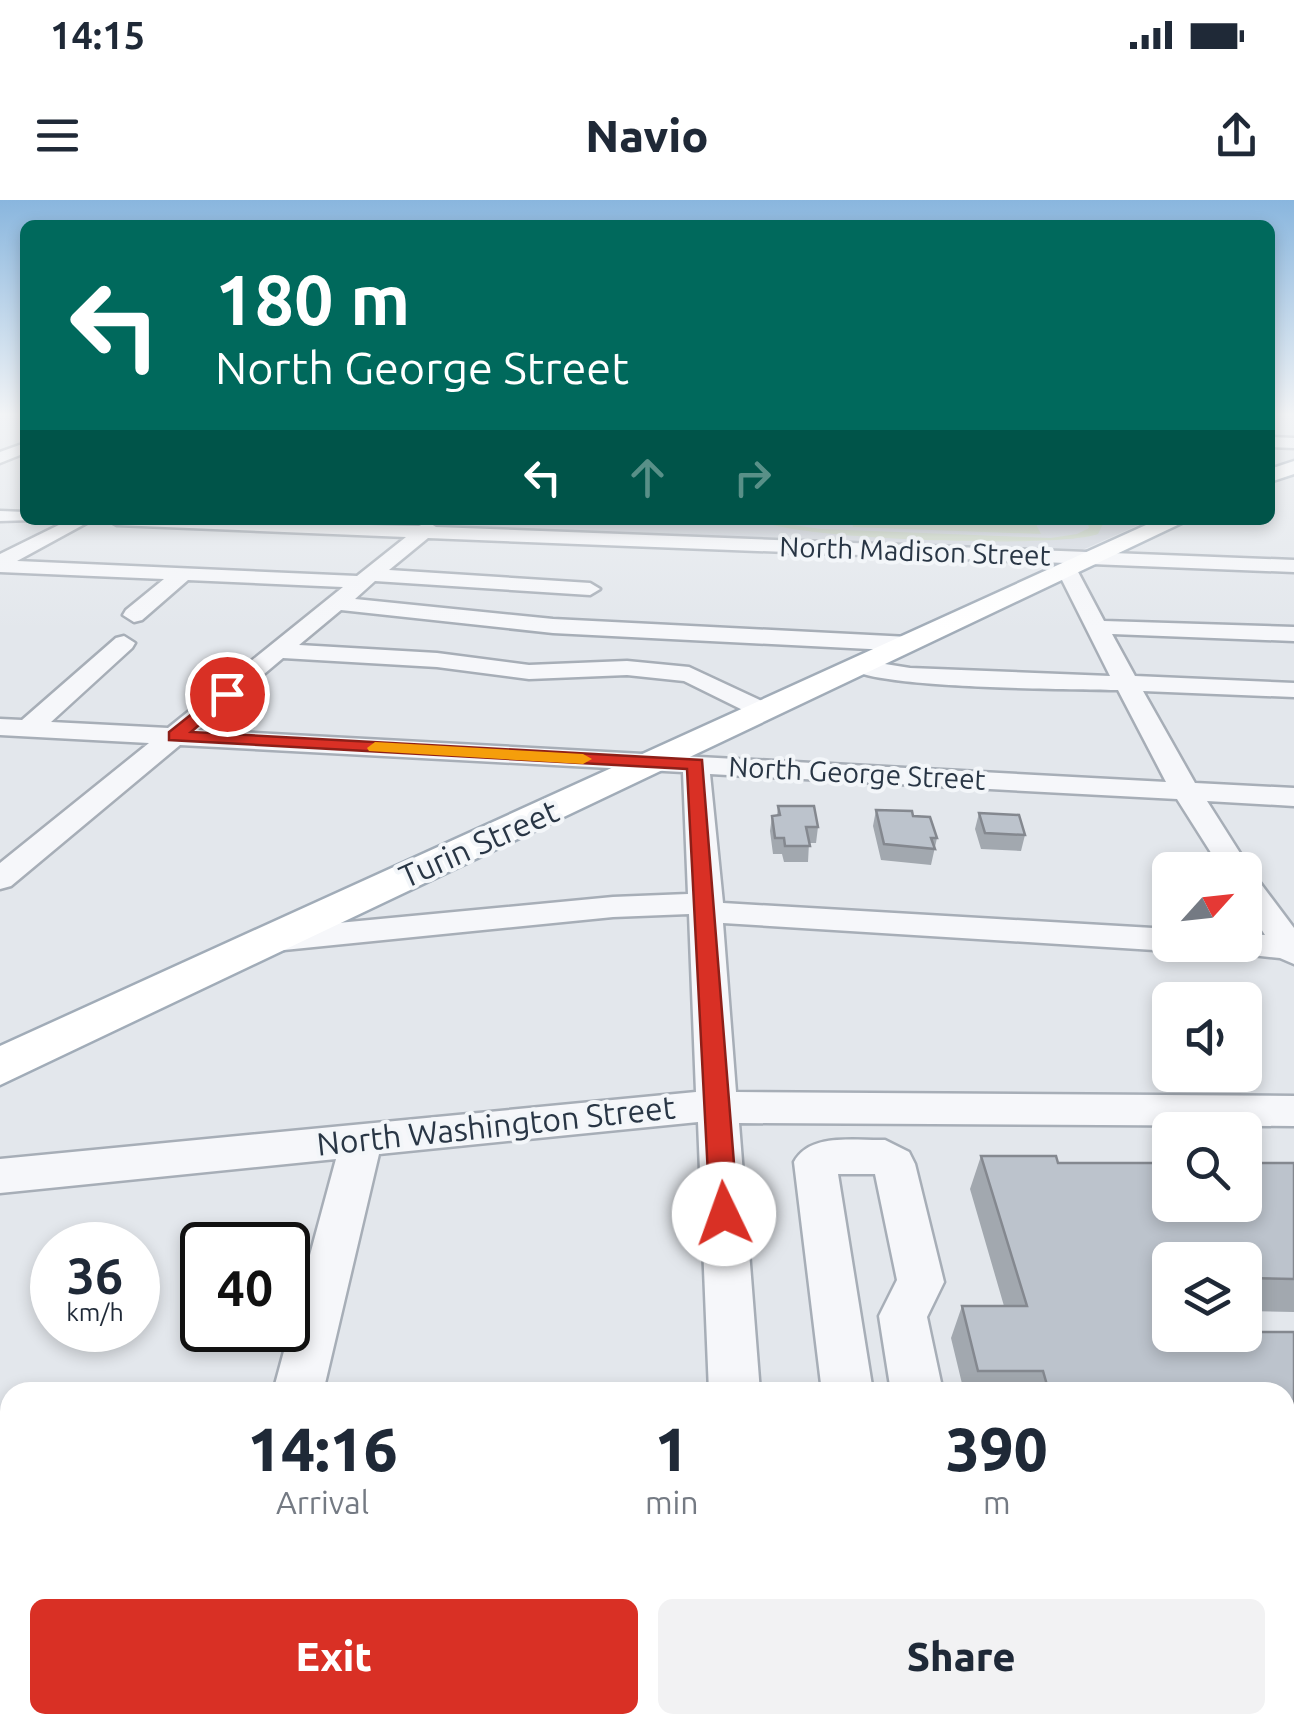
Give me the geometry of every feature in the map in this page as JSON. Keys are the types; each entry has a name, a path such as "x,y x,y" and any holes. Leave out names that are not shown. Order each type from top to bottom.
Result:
{"main road":[{"name":"Turin Street","path":"0,1067 1161,525"}],"street":[{"path":"0,564 74,525"},
{"name":"North Madison Street","path":"378,525 1080,564 1294,566"},
{"path":"0,879 430,526"},
{"path":"0,564 119,580"},
{"path":"1080,564 1097,626 1186,792 1226,852"},
{"path":"134,615 182,575"},
{"path":"11,588 182,575 366,578 590,589"},
{"path":"337,602 553,626 909,644"},
{"path":"1097,626 1293,635"},
{"path":"29,728 124,643"},
{"path":"279,651 437,660 528,672 627,668 688,674 766,712"},
{"path":"860,667 910,675 1294,690"},
{"name":"North George Street","path":"0,727 1294,797"},
{"path":"696,764 734,1382"},
{"path":"1262,905 1293,950"},
{"path":"264,942 613,908 706,907 1152,939"},
{"path":"1262,947 1293,950"},
{"name":"North Washington Street","path":"0,1176 718,1106 1294,1112"},
{"path":"301,1382 362,1138"},
{"path":"847,1382 815,1162 821,1158 886,1157 894,1164 920,1282 903,1316 916,1382"}],"shaded area":[{"path":"448,525 1139,525 1080,551 446,527"}],"green space":[{"path":"774,525 1051,538 1077,534 1088,525 1102,525 1098,534 1033,541 871,537"},
{"path":"1036,525 1041,534 853,527"}],"building":[{"path":"778,806 814,806 818,827 806,827 810,846 785,846 784,838 775,838 772,816 780,815"},
{"path":"876,810 912,811 913,816 930,817 937,838 931,838 935,849 884,844"},
{"path":"979,813 1019,815 1025,835 985,833"},
{"path":"981,1156 1056,1156 1058,1163 1152,1163 1152,1222 1262,1222 1262,1163 1294,1163 1294,1279 1262,1278 1262,1242 1152,1242 1152,1352 1262,1352 1262,1332 1294,1332 1294,1382 1046,1382 1043,1371 978,1371 962,1306 1027,1306"}],"slow traffic":[{"path":"375,748 583,759"}],"route":[{"path":"227,694 176,736 696,764 724,1214"}]}
